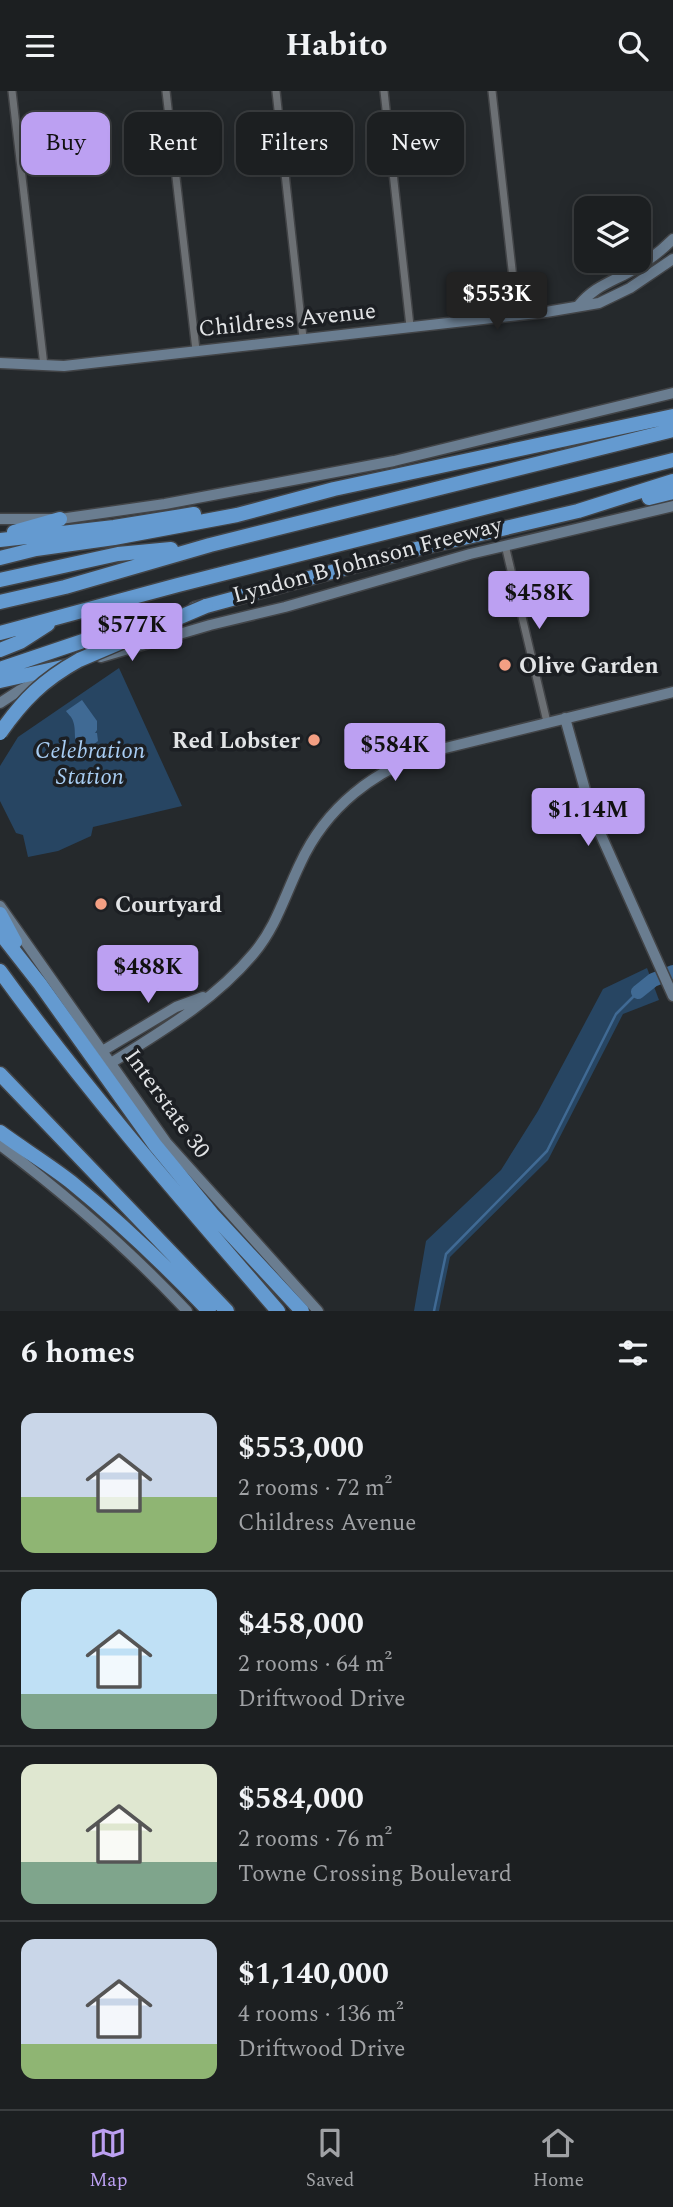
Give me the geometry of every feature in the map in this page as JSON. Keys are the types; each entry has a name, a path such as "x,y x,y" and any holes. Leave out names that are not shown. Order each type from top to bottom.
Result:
{"highway":[{"path":"0,538 34,543 209,521 334,489 673,416"},
{"path":"0,602 65,587 210,545 673,430"},
{"name":"Lyndon B Johnson Freeway","path":"0,633 673,460"},
{"path":"0,669 86,640 206,606 416,549 578,511 673,481"},
{"path":"599,504 673,492"},
{"path":"0,538 60,519"},
{"path":"0,558 34,543"},
{"path":"0,580 118,554 210,545"},
{"path":"0,733 19,705 59,671 206,606"},
{"path":"0,650 20,642 60,616"},
{"path":"0,681 85,663"},
{"path":"0,914 30,971"},
{"path":"0,933 108,1068 155,1145 203,1204 302,1311"},
{"path":"0,971 71,1067 143,1157 278,1311"},
{"path":"0,1074 227,1311"},
{"path":"0,1132 107,1212 149,1249 209,1311"}],"main road":[{"path":"579,305 591,291 632,271 660,253 673,239"},
{"name":"Childress Avenue","path":"0,363 44,367 599,303 630,288 673,258"},
{"path":"0,519 60,519 165,504 394,461 673,393"},
{"name":"Lyndon B Johnson Freeway","path":"0,702 36,682 85,663 209,625 285,607 505,545 673,506"},
{"path":"108,1068 183,1018 236,974 263,942 277,918 310,845 334,811 360,787 384,771 415,757 673,692"},
{"path":"565,718 592,815 672,994"},
{"name":"Interstate 30","path":"0,906 104,1050 108,1068 191,1172 318,1311"},
{"path":"104,1050 176,1007 209,995"},
{"path":"0,1145 96,1220 187,1311"}],"street":[{"path":"12,91 44,367"},
{"path":"166,91 196,350"},
{"path":"276,91 303,338"},
{"path":"384,91 410,326"},
{"path":"492,91 517,314"},
{"path":"505,545 547,722"}],"green space":[{"name":"Celebration Station","path":"119,668 182,806 93,827 91,836 58,851 28,857 23,835 16,833 0,801 0,766 18,737"},
{"path":"647,968 659,1000 623,1014 548,1160 450,1257 439,1311 414,1311 426,1241 501,1170 538,1111 603,989"}],"shaded area":[{"path":"82,700 97,721 95,733 98,741 88,749 76,742 73,721 66,711"}],"waterway":[{"path":"638,992 653,980 673,972"},
{"path":"434,1311 446,1254 547,1151 616,1014 638,992"}],"place":[{"name":"Olive Garden","path":"505,665"},
{"name":"Red Lobster","path":"314,740"},
{"name":"Courtyard","path":"101,904"}]}
